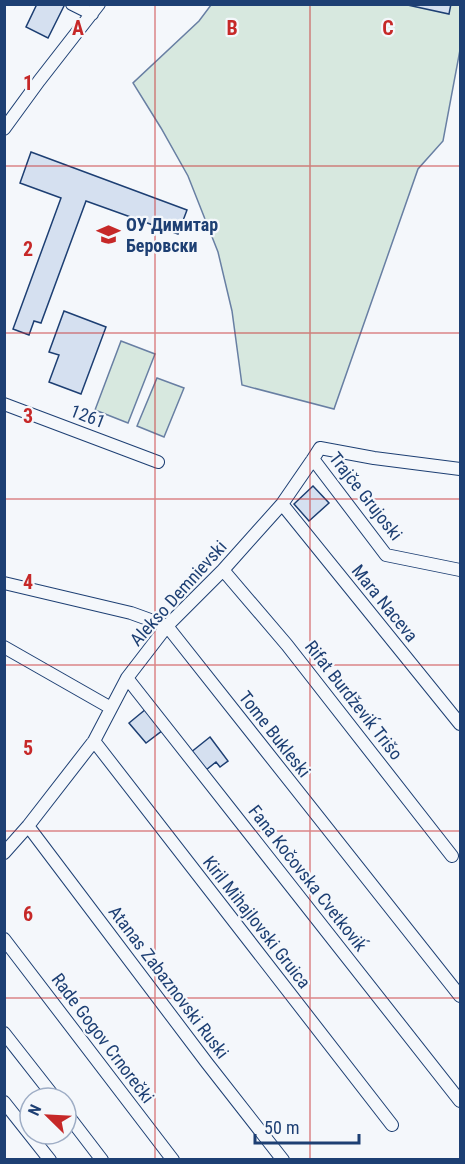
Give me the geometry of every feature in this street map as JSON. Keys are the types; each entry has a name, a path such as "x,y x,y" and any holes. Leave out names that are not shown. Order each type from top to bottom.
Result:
{"street":[{"path":"4,129 95,9 72,4"},
{"name":"1261","path":"4,404 158,462"},
{"name":"Alekso Demnievski","path":"4,853 94,741 127,678 166,626 224,570 282,504 320,448 374,458 460,469"},
{"name":"Trajče Grujoski","path":"313,459 386,555 460,570"},
{"name":"Mara Naceva","path":"282,504 460,724"},
{"name":"Rifat Burdževiḱ Trišo","path":"224,570 287,645 452,856"},
{"path":"4,582 131,613 166,626"},
{"name":"Tome Bukleski","path":"166,626 460,996"},
{"path":"4,647 111,708"},
{"name":"Fana Kočovska Cvetkoviḱ","path":"127,678 460,1101"},
{"name":"Kiril Mihajlovski Gruica","path":"94,741 392,1125"},
{"name":"Atanas Zabaznovski Ruski","path":"28,826 283,1160"},
{"name":"Rade Gogov Crnorečki","path":"4,939 173,1160"},
{"path":"4,1033 46,1086"},
{"path":"4,1102 50,1160"},
{"path":"78,1129 102,1160"}],"shaded area":[{"path":"211,5 460,5 460,50 443,141 418,169 334,409 242,385 232,311 218,252 188,176 133,83 199,21"},
{"path":"121,341 155,354 128,423 95,410"},
{"path":"157,378 184,388 164,437 137,426"}],"building":[{"path":"37,4 62,4 64,6 48,38 26,27"},
{"path":"403,4 451,4 449,14"},
{"path":"31,152 187,210 178,234 86,201 41,323 34,321 29,335 13,329 61,198 20,183"},
{"path":"64,311 106,327 81,394 49,382 59,355 49,352"},
{"path":"313,486 329,503 309,521 294,504"},
{"path":"146,709 163,730 146,743 129,723"},
{"path":"210,737 228,761 220,767 216,762 206,770 190,753"}],"place":[{"name":"ОУ Димитар Беровски","path":"108,234"}]}
